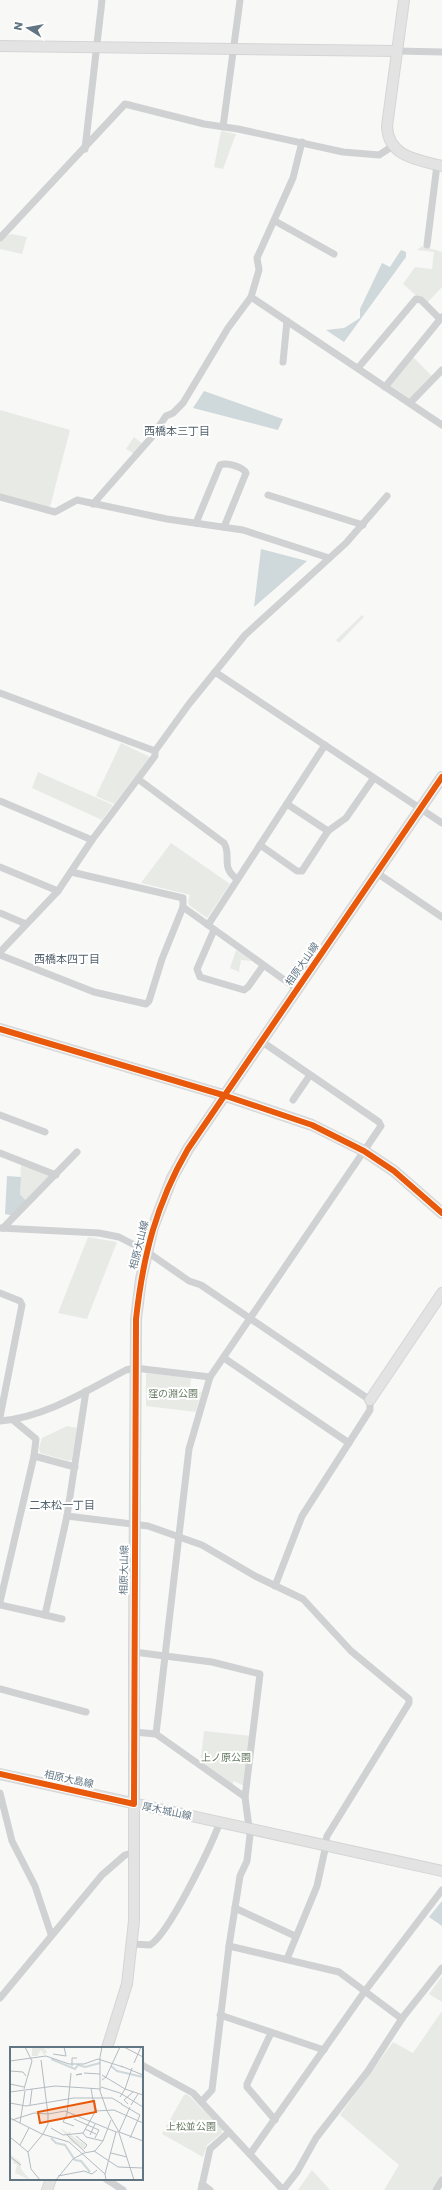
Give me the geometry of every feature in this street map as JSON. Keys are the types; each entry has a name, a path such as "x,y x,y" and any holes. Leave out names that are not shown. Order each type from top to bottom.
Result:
{"street":[{"path":"85,149 102,0"},
{"path":"223,126 240,0"},
{"path":"404,0 387,126 393,146 406,156 440,165 428,245"},
{"path":"0,46 442,52"},
{"path":"0,238 85,149 125,104 204,124 223,126 343,152 379,155 393,146"},
{"path":"93,504 151,438 166,416 174,413 182,403 228,328 251,297 259,270 257,258 275,221 293,178 302,142"},
{"path":"275,221 334,254"},
{"path":"251,297 442,425"},
{"path":"358,368 416,299 422,300 441,318 385,386"},
{"path":"283,362 287,321"},
{"path":"410,403 442,370"},
{"path":"196,523 220,465 226,464 243,469 246,473 224,527"},
{"path":"268,494 363,525"},
{"path":"71,872 181,897 184,899 183,907 162,959 149,1001 146,1004 94,992 0,954 58,890 92,840 156,756 156,751 245,635 363,525 387,496"},
{"path":"0,497 55,512 77,500 196,523 243,530 329,558"},
{"path":"216,672 373,779 442,823"},
{"path":"0,693 156,751"},
{"path":"208,925 325,745"},
{"name":"相原大山線","path":"134,1804 136,1319 146,1251 161,1203 172,1178 188,1149 442,777"},
{"path":"138,779 224,843 227,850 227,868 237,879"},
{"path":"260,845 300,871 328,832 346,818 373,779"},
{"path":"0,801 92,840"},
{"path":"287,804 328,832"},
{"path":"0,867 58,890"},
{"path":"377,873 442,917"},
{"path":"183,907 297,990"},
{"path":"0,912 26,924"},
{"path":"214,930 209,938 197,969 200,977 244,990 248,987 263,966"},
{"path":"0,1029 224,1095 312,1125 364,1152 394,1171 442,1213"},
{"path":"156,1734 189,1449 210,1377 380,1129 381,1124 261,1041"},
{"path":"293,1100 310,1075"},
{"path":"0,1115 45,1132"},
{"path":"2,1228 56,1175 77,1152"},
{"path":"0,1153 56,1175"},
{"path":"2,1228 111,1234 127,1239 250,1319 370,1400"},
{"path":"0,1293 20,1301 22,1305 0,1416"},
{"path":"275,1586 302,1516 370,1410 370,1400 442,1293"},
{"path":"224,1358 349,1444"},
{"path":"0,1422 14,1420 55,1406 126,1370 135,1368 210,1377"},
{"path":"45,1615 67,1516 86,1391"},
{"path":"0,1602 34,1456 36,1439 14,1420"},
{"path":"34,1456 75,1467"},
{"path":"67,1516 148,1526 202,1545 275,1586 303,1599 351,1651 410,1699 409,1703 327,1836 317,1886 295,1936 287,1959"},
{"path":"0,1605 62,1619"},
{"path":"134,1652 212,1662 260,1674 245,1797 251,1828 247,1860 240,1876 229,1946 212,2090 202,2101"},
{"path":"0,1689 86,1712"},
{"path":"134,1732 156,1734 245,1797"},
{"name":"相原大島線","path":"0,1774 134,1804"},
{"path":"0,1793 12,1841 35,1886 51,1934"},
{"name":"厚木城山線","path":"109,2047 127,1984 133,1944 135,1852 134,1804 251,1828 442,1871"},
{"path":"133,1944 150,1945 159,1937 190,1886 220,1822"},
{"path":"0,1998 51,1934 102,1875 125,1855 135,1852"},
{"path":"250,2154 365,1991 442,1890"},
{"path":"235,1908 295,1936"},
{"path":"229,1946 339,1972 402,2019"},
{"path":"143,2066 193,2094 202,2101 283,2190 297,2172 316,2138 368,2071 402,2019 442,1968"},
{"path":"220,2015 324,2050"},
{"path":"271,2033 247,2084 247,2088 275,2120"},
{"path":"210,2190 201,2187 210,2149 229,2132"},
{"path":"47,2190 51,2180"},
{"path":"108,2180 123,2190"},
{"path":"436,2190 442,2180"}],"green space":[{"path":"221,131 236,134 223,169 214,167"},
{"path":"12,234 27,237 22,254 0,249 0,243 7,235"},
{"path":"422,246 442,252 442,287 426,304 403,284 415,267 432,269 434,252 417,250"},
{"path":"410,354 434,378 410,403 385,387"},
{"path":"0,410 70,430 50,507 0,494"},
{"path":"134,437 143,444 134,454 126,449"},
{"path":"362,615 364,617 339,643 336,640"},
{"path":"121,743 150,757 114,804 96,796"},
{"path":"38,772 113,805 102,820 32,788"},
{"path":"171,843 230,884 207,918 189,905 188,902 190,895 141,883"},
{"path":"236,950 252,961 241,960 239,972 230,968"},
{"path":"21,1161 56,1175 28,1203 20,1194"},
{"path":"88,1237 117,1242 87,1319 58,1313"},
{"name":"窪の淵公園","path":"146,1373 191,1378 190,1390 201,1392 196,1412 146,1406"},
{"path":"67,1426 77,1428 72,1459 69,1461 40,1453 39,1448 42,1438"},
{"name":"上ノ原公園","path":"204,1731 252,1736 246,1787 234,1781 231,1787 200,1766"},
{"path":"442,1976 442,2002 429,1994"},
{"path":"442,2011 442,2174 432,2190 384,2190 399,2165 340,2115 393,2042 413,2053"},
{"name":"上松並公園","path":"187,2094 222,2128 222,2133 207,2145 203,2157 162,2134 184,2095"},
{"path":"312,2170 330,2190 298,2190"}],"shaded area":[{"path":"401,250 406,252 406,257 344,342 326,330 344,328 360,318 360,309 382,263 390,267"},
{"path":"204,391 283,419 278,430 193,408"},
{"path":"261,549 307,561 254,607"},
{"path":"7,1176 21,1177 20,1194 28,1203 15,1216 5,1214"},
{"path":"442,1901 442,1926 429,1917"}],"cycle path":[{"path":"0,1774 134,1804 136,1319 147,1252 159,1210 167,1190 188,1149 442,777"},
{"path":"0,1029 223,1095 312,1125 364,1151 394,1171 442,1213"}],"district":[{"name":"西橋本三丁目","path":"177,431"},
{"name":"西橋本四丁目","path":"67,959"},
{"name":"二本松一丁目","path":"62,1505"}]}
